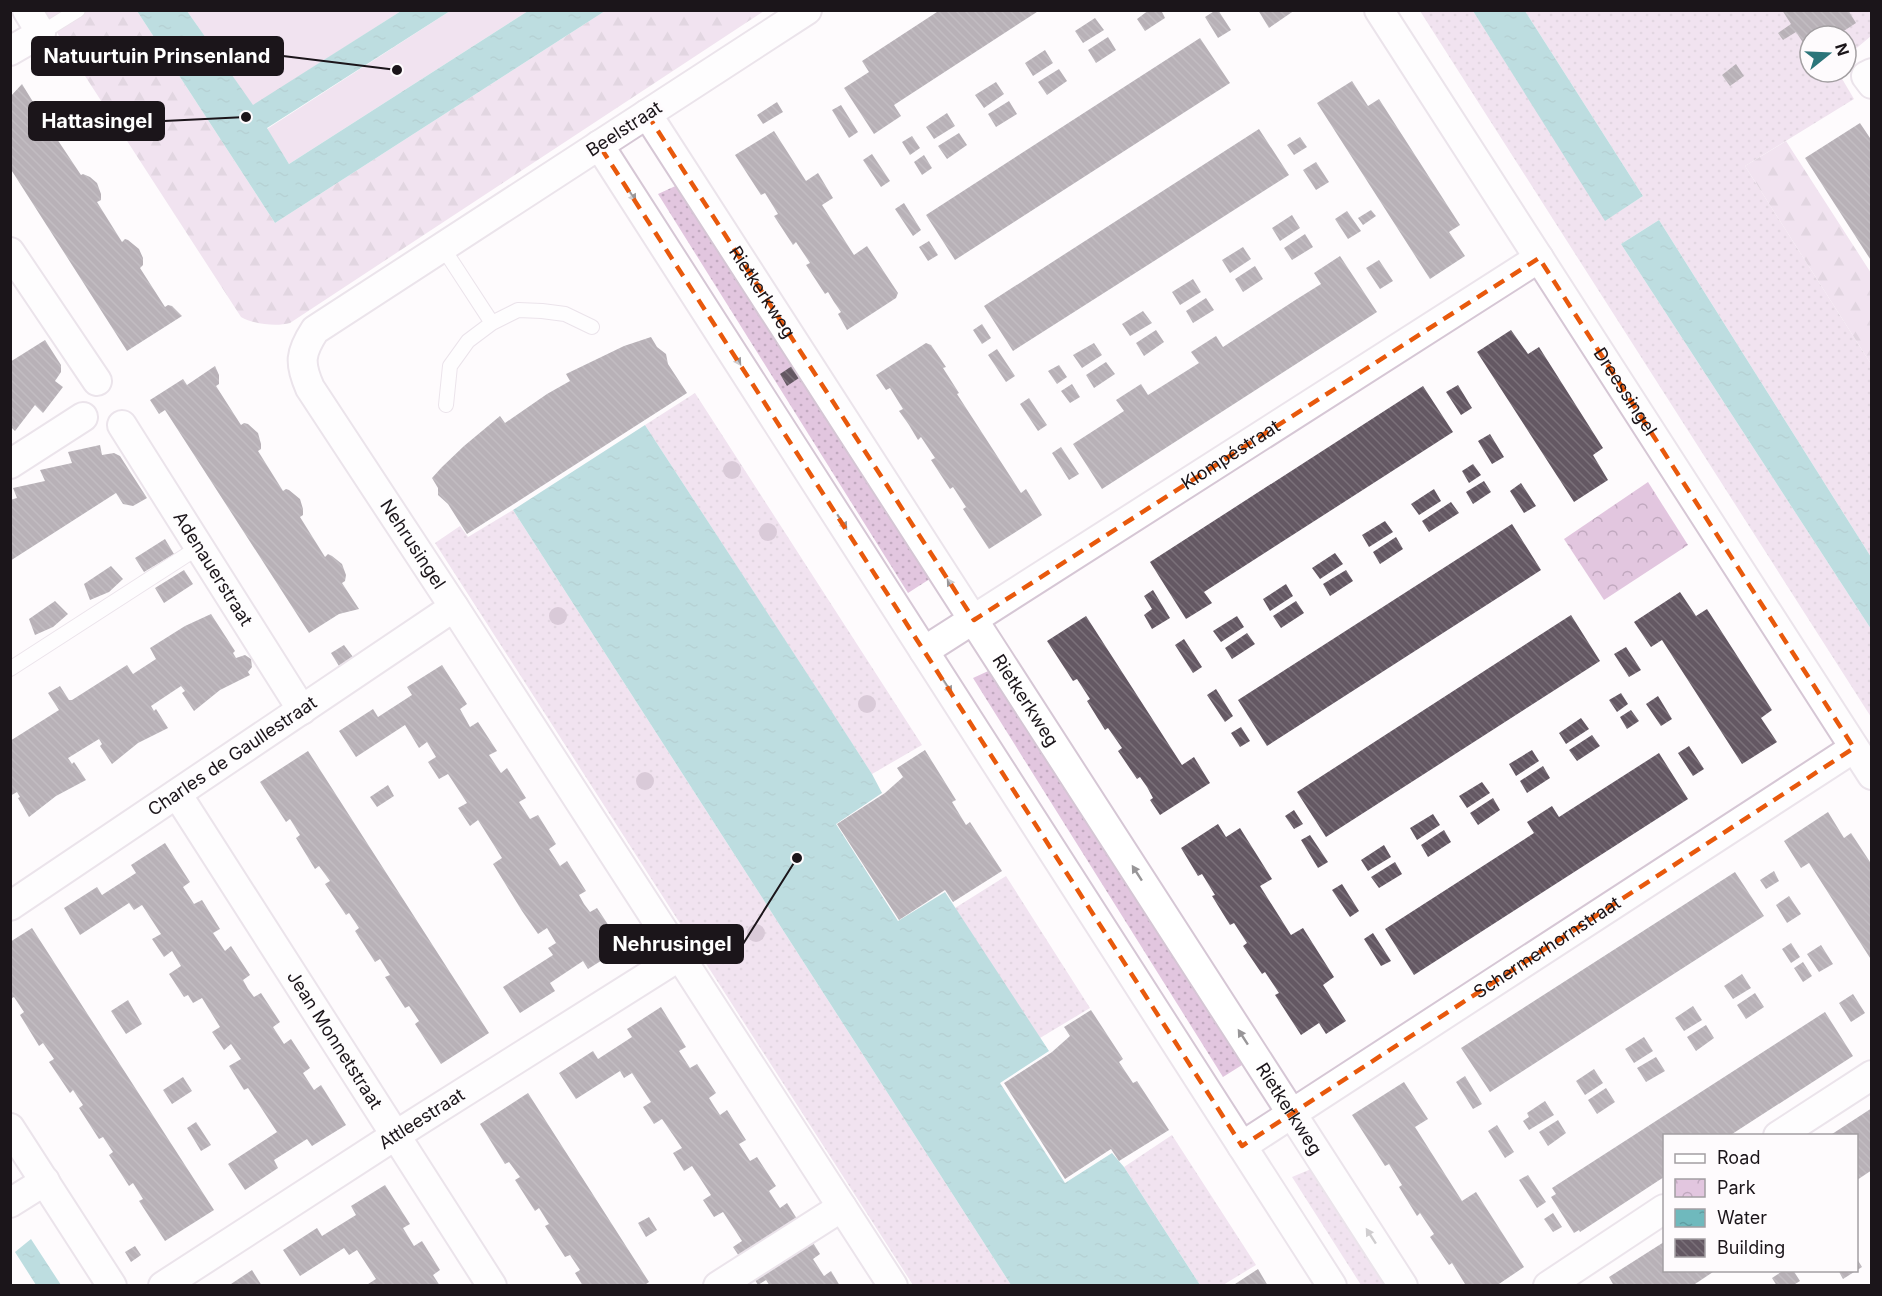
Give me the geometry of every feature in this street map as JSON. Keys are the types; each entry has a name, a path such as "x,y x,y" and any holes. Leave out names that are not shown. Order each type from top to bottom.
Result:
{"street":[{"name":"Beelstraat","path":"307,343 315,330 807,10"},
{"name":"Dreessingel","path":"1379,10 1872,775"},
{"path":"10,51 34,22"},
{"path":"1872,73 1866,76 1872,84"},
{"name":"Rietkerkweg","path":"647,114 1403,1286"},
{"path":"599,145 1332,1286"},
{"path":"11,253 97,381"},
{"name":"Klompéstraat","path":"924,651 1539,258"},
{"name":"Nehrusingel","path":"307,343 301,359 303,372 310,388 893,1286"},
{"path":"10,464 83,417"},
{"name":"Adenauerstraat","path":"122,426 302,710"},
{"name":"Charles de Gaullestraat","path":"10,906 454,608"},
{"name":"Schermerhornstraat","path":"1242,1146 1854,748"},
{"name":"Jean Monnetstraat","path":"177,794 492,1286"},
{"name":"Attleestraat","path":"164,1286 396,1135 680,956"},
{"path":"1781,1134 1872,1075"},
{"path":"10,1128 112,1286"},
{"path":"10,1203 45,1181"},
{"path":"718,1286 842,1207"},
{"path":"1548,1286 1663,1210"}],"lane":[{"path":"34,22 78,10"},
{"path":"443,248 492,323"},
{"path":"446,405 450,366 468,341 492,323 518,310 566,315 592,327"},
{"path":"10,669 199,547"}],"highlighted area":[{"path":"647,114 974,620 1539,258 1854,748 1242,1146 599,145"}],"green space":[{"path":"43,11 137,11 275,223 605,11 764,11 290,323 272,325 241,317"},
{"path":"187,11 401,11 253,106"},
{"path":"450,11 528,11 289,164 267,129"},
{"path":"1420,11 1473,11 1606,220 1643,196 1525,11 1871,11 1871,36 1858,47 1858,24 1798,24 1798,84 1845,84 1854,99 1745,166 1871,364 1871,557 1659,220 1621,244 1871,629 1871,717"},
{"path":"1786,141 1871,273 1871,364 1745,166"},
{"path":"682,183 936,575 908,593 658,194"},
{"path":"695,393 922,745 872,774 645,425"},
{"path":"1648,482 1688,545 1604,600 1564,539"},
{"path":"513,510 1011,1285 913,1285 435,543 460,526 468,537"},
{"path":"997,667 1250,1060 1223,1077 973,678"},
{"path":"1006,876 1090,1008 1040,1038 955,908"},
{"path":"1172,1135 1256,1265 1223,1285 1200,1285 1124,1167"},
{"path":"1316,1167 1393,1285 1361,1285 1292,1177"}],"water":[{"path":"137,11 187,11 253,105 401,11 450,11 267,128 289,164 528,11 605,11 275,223"},
{"path":"1473,11 1525,11 1643,196 1605,221"},
{"path":"1659,220 1871,557 1871,629 1621,244"},
{"path":"645,425 872,774 882,793 836,824 898,921 945,892 1049,1051 1000,1083 1065,1183 1112,1153 1124,1167 1200,1285 1011,1285 513,510"},
{"path":"31,1239 61,1285 36,1285 15,1252"}],"building":[{"path":"940,10 1040,10 894,105 901,116 874,134 844,88 869,72 862,61"},
{"path":"1149,10 1161,10 1165,18 1145,31 1137,19"},
{"path":"1216,10 1231,30 1218,38 1205,17"},
{"path":"1258,10 1295,10 1269,28"},
{"path":"1782,10 1848,10 1856,23 1798,24 1798,35 1796,32 1783,40 1778,33 1791,24"},
{"path":"1095,18 1104,30 1083,43 1075,31"},
{"path":"1108,37 1116,50 1096,63 1088,50"},
{"path":"1200,38 1230,83 955,260 926,215"},
{"path":"1045,50 1053,63 1033,76 1025,63"},
{"path":"1736,64 1744,76 1730,86 1722,75"},
{"path":"1059,69 1067,81 1047,95 1038,82"},
{"path":"1352,81 1368,106 1379,99 1460,225 1449,232 1465,256 1430,279 1317,103"},
{"path":"996,82 1004,94 984,108 975,95"},
{"path":"22,84 38,110 41,108 47,110 56,119 59,131 55,136 81,175 90,177 97,183 101,200 97,202 122,242 125,239 128,240 139,249 143,258 143,265 140,268 165,307 172,306 182,316 127,351 10,168 10,97"},
{"path":"1009,101 1017,114 996,127 988,114"},
{"path":"777,102 783,112 763,124 757,115"},
{"path":"841,105 858,132 849,138 832,110"},
{"path":"947,113 955,126 934,139 926,127"},
{"path":"1860,123 1872,141 1872,262 1805,158"},
{"path":"1259,129 1289,175 1013,351 984,306"},
{"path":"774,131 806,181 818,173 833,198 822,205 854,255 867,246 898,293 896,298 847,330 838,314 841,312 828,292 825,294 806,265 810,263 796,242 793,245 774,216 778,214 765,193 761,195 735,155"},
{"path":"959,133 967,145 947,159 938,146"},
{"path":"912,136 920,148 910,155 902,142"},
{"path":"1300,137 1307,147 1294,155 1287,145"},
{"path":"872,154 890,181 881,187 863,160"},
{"path":"924,155 932,168 922,175 914,162"},
{"path":"1316,162 1329,182 1316,190 1303,170"},
{"path":"904,203 921,230 913,236 895,209"},
{"path":"1371,210 1376,216 1363,225 1358,218"},
{"path":"1347,211 1361,231 1348,239 1335,219"},
{"path":"1292,215 1300,228 1280,241 1272,228"},
{"path":"1305,234 1313,247 1292,260 1284,248"},
{"path":"929,241 938,255 928,261 919,247"},
{"path":"1243,247 1251,259 1230,273 1222,260"},
{"path":"1340,256 1377,312 1102,489 1073,444 1124,411 1116,400 1141,384 1148,395 1199,363 1191,352 1216,336 1223,347 1321,284 1314,273"},
{"path":"1379,260 1393,281 1380,289 1366,268"},
{"path":"1255,266 1263,279 1243,292 1235,279"},
{"path":"1193,279 1201,292 1180,305 1172,292"},
{"path":"1206,298 1214,310 1193,323 1186,311"},
{"path":"1143,311 1152,323 1130,336 1122,324"},
{"path":"982,324 991,338 982,344 973,330"},
{"path":"1156,330 1164,342 1144,356 1136,343"},
{"path":"1511,330 1528,354 1539,347 1603,448 1593,455 1608,480 1574,502 1477,352"},
{"path":"651,337 657,347 666,354 668,364 687,393 467,534 448,504 438,495 438,488 432,478 442,467 500,416 505,423 570,381 566,374 624,346"},
{"path":"45,340 61,365 61,372 55,381 63,387 43,413 35,405 15,431 10,426 10,362"},
{"path":"926,343 931,345 946,367 943,368 959,393 957,394 1021,493 1026,489 1042,515 989,549 963,509 966,507 953,487 950,489 931,460 935,458 921,437 918,440 899,411 903,409 890,388 886,390 876,375"},
{"path":"1094,343 1102,355 1082,368 1073,355"},
{"path":"997,349 1015,376 1006,382 988,355"},
{"path":"1106,362 1115,374 1094,388 1086,375"},
{"path":"1059,365 1067,377 1057,384 1048,371"},
{"path":"215,366 219,375 219,384 216,386 241,425 248,424 258,433 261,449 258,451 283,491 289,490 300,499 303,515 300,517 325,557 328,554 342,564 346,575 342,583 359,609 339,614 309,633 165,410 159,414 150,400 183,379 187,385"},
{"path":"792,366 799,378 787,386 780,374"},
{"path":"1072,384 1080,397 1070,403 1061,391"},
{"path":"1458,385 1472,408 1461,415 1446,392"},
{"path":"1423,386 1453,432 1204,592 1212,603 1186,619 1150,562"},
{"path":"1029,398 1047,425 1038,431 1020,404"},
{"path":"1490,434 1504,457 1492,464 1478,441"},
{"path":"100,445 102,455 114,453 120,456 147,498 133,506 123,504 116,493 10,561 10,500 17,498 13,488 45,481 40,470 72,463 68,452"},
{"path":"1061,447 1079,474 1069,480 1052,453"},
{"path":"1473,464 1481,475 1469,483 1462,471"},
{"path":"1484,481 1491,492 1473,504 1466,492"},
{"path":"1521,483 1536,506 1524,513 1510,491"},
{"path":"1434,489 1441,501 1419,515 1411,504"},
{"path":"1451,502 1459,513 1429,532 1422,521"},
{"path":"1385,521 1393,532 1369,547 1362,535"},
{"path":"1512,524 1541,570 1267,746 1238,700"},
{"path":"1396,537 1403,549 1380,564 1373,552"},
{"path":"165,539 174,554 144,572 135,558"},
{"path":"1335,553 1343,564 1320,579 1312,568"},
{"path":"111,566 123,579 109,592 90,600 84,584"},
{"path":"184,570 193,584 164,603 155,588"},
{"path":"1346,570 1353,581 1330,596 1323,584"},
{"path":"1286,584 1293,596 1270,611 1263,599"},
{"path":"1153,590 1170,618 1152,629 1144,615 1152,609 1144,596"},
{"path":"1680,592 1696,616 1707,609 1772,710 1761,718 1777,742 1742,764 1662,640 1651,647 1634,622"},
{"path":"55,601 68,614 53,627 35,635 29,619"},
{"path":"1296,601 1304,613 1281,628 1273,616"},
{"path":"211,614 235,651 233,653 236,658 245,655 251,659 252,667 248,672 250,675 220,690 194,711 182,693 185,691 181,686 151,706 154,711 156,709 168,728 138,743 112,764 100,746 102,744 99,739 68,758 72,764 74,762 86,780 56,796 29,817 17,792 10,796 10,741 59,710 48,693 60,686 69,700 72,700 127,665 133,674 156,659 150,648 185,626"},
{"path":"1571,615 1600,661 1326,837 1297,792"},
{"path":"1086,616 1182,765 1194,757 1210,783 1160,815 1150,800 1153,798 1147,787 1140,777 1137,779 1118,751 1122,748 1108,728 1105,730 1087,701 1090,699 1077,679 1073,681 1047,641"},
{"path":"1237,616 1244,627 1221,642 1213,631"},
{"path":"1247,633 1255,644 1232,659 1225,648"},
{"path":"1184,639 1202,667 1193,673 1175,645"},
{"path":"344,645 353,657 339,666 331,653"},
{"path":"1626,647 1641,670 1629,677 1614,654"},
{"path":"442,665 467,704 460,709 470,727 478,722 497,751 489,755 501,773 507,768 526,798 519,802 530,819 538,815 556,844 549,849 560,866 567,861 586,891 579,895 584,904 590,912 597,908 623,947 588,969 583,961 550,983 555,991 520,1013 503,987 553,955 548,948 556,943 547,928 538,934 522,911 493,864 502,858 478,820 470,826 458,808 467,803 448,774 439,779 428,762 436,757 427,742 419,748 405,725 356,757 339,731 373,709 378,717 412,695 407,687"},
{"path":"1216,689 1233,716 1225,722 1207,695"},
{"path":"1621,693 1628,704 1617,712 1609,700"},
{"path":"1658,696 1672,719 1661,726 1646,704"},
{"path":"1631,710 1639,721 1627,729 1620,717"},
{"path":"1581,718 1589,729 1566,744 1559,733"},
{"path":"1241,727 1250,741 1240,747 1231,733"},
{"path":"1592,735 1600,746 1577,761 1569,750"},
{"path":"1689,746 1704,769 1693,776 1678,753"},
{"path":"925,750 956,800 952,802 966,825 970,822 1002,871 953,902 945,890 899,920 837,824 885,793 903,777 897,768"},
{"path":"1532,750 1539,761 1516,776 1509,764"},
{"path":"308,751 489,1033 441,1064 415,1024 419,1021 409,1006 405,1008 385,977 390,975 380,959 375,962 355,931 359,928 349,913 346,915 325,884 330,881 319,866 315,869 296,838 300,835 290,819 286,822 260,782"},
{"path":"1659,753 1688,799 1414,975 1385,929 1534,833 1527,822 1552,806 1559,817"},
{"path":"1543,766 1550,778 1527,793 1520,781"},
{"path":"1482,782 1490,793 1467,808 1459,796"},
{"path":"388,785 394,796 377,807 370,797"},
{"path":"1493,798 1500,810 1478,825 1470,813"},
{"path":"1294,810 1303,824 1294,829 1285,816"},
{"path":"1828,812 1844,838 1851,833 1872,865 1872,961 1809,863 1801,868 1784,841"},
{"path":"1433,814 1440,825 1417,840 1410,828"},
{"path":"1218,824 1226,837 1240,828 1272,879 1260,886 1291,935 1303,928 1334,977 1323,985 1346,1021 1326,1034 1319,1023 1301,1035 1275,995 1279,993 1265,972 1262,974 1243,946 1247,943 1234,923 1230,925 1212,896 1215,895 1202,874 1198,876 1181,848"},
{"path":"1444,830 1451,842 1428,857 1421,845"},
{"path":"1310,835 1328,862 1318,868 1301,840"},
{"path":"165,843 190,882 183,887 194,904 202,900 220,929 213,933 225,951 231,946 250,975 243,980 248,989 254,997 261,993 280,1022 273,1027 284,1044 291,1039 310,1068 303,1073 314,1090 321,1085 346,1125 312,1146 307,1139 274,1160 278,1168 245,1190 228,1164 277,1132 248,1088 244,1090 229,1066 241,1059 231,1044 224,1050 212,1032 220,1027 202,998 193,1003 188,995 184,997 169,974 181,966 172,951 164,957 152,939 161,934 142,905 134,910 129,903 80,935 64,908 97,887 102,895 136,873 131,865"},
{"path":"1384,845 1391,857 1368,871 1361,860"},
{"path":"1395,862 1402,874 1379,888 1371,877"},
{"path":"1774,871 1779,881 1766,889 1760,880"},
{"path":"1735,872 1764,916 1490,1092 1461,1048"},
{"path":"1342,884 1359,911 1350,917 1332,890"},
{"path":"1789,896 1801,914 1787,923 1776,905"},
{"path":"32,928 214,1210 165,1241 139,1201 143,1199 133,1183 129,1186 109,1155 113,1152 103,1137 99,1139 79,1108 83,1105 73,1090 70,1093 49,1062 54,1059 43,1043 39,1046 20,1015 24,1012 14,997 10,999 10,942"},
{"path":"1373,933 1391,961 1381,966 1364,939"},
{"path":"1791,943 1800,957 1791,963 1782,949"},
{"path":"1821,945 1833,964 1819,972 1807,954"},
{"path":"1803,962 1812,976 1803,982 1794,968"},
{"path":"1742,974 1751,988 1733,999 1724,986"},
{"path":"1755,993 1764,1007 1746,1019 1737,1005"},
{"path":"1853,994 1865,1013 1851,1022 1839,1003"},
{"path":"128,1000 142,1024 126,1034 111,1011"},
{"path":"1693,1006 1702,1020 1684,1031 1675,1018"},
{"path":"661,1007 686,1047 679,1051 690,1068 697,1064 716,1093 709,1098 714,1106 720,1115 727,1110 746,1140 739,1144 750,1161 757,1157 776,1186 769,1191 774,1199 780,1208 787,1203 797,1219 739,1256 733,1247 742,1241 723,1212 714,1217 703,1200 711,1195 692,1166 684,1171 673,1153 682,1148 662,1119 654,1124 643,1107 651,1102 632,1073 624,1078 620,1071 576,1099 559,1073 593,1051 598,1059 632,1037 627,1029"},
{"path":"1091,1010 1123,1059 1119,1062 1133,1083 1137,1081 1169,1130 1119,1161 1111,1149 1065,1179 1004,1083 1052,1052 1070,1036 1064,1027"},
{"path":"1825,1012 1853,1056 1732,1134 1663,1134 1663,1178 1580,1232 1579,1230 1574,1233 1551,1197 1556,1194 1552,1188"},
{"path":"1706,1025 1714,1038 1696,1051 1687,1037"},
{"path":"1644,1037 1653,1051 1634,1063 1625,1049"},
{"path":"1656,1057 1665,1071 1646,1082 1637,1068"},
{"path":"1594,1069 1603,1083 1585,1095 1576,1081"},
{"path":"1465,1076 1482,1104 1473,1109 1456,1082"},
{"path":"183,1077 192,1091 172,1104 163,1090"},
{"path":"1404,1082 1428,1119 1415,1127 1462,1201 1476,1192 1524,1267 1496,1286 1462,1286 1465,1284 1452,1263 1449,1265 1430,1237 1434,1234 1420,1213 1417,1216 1399,1187 1402,1185 1389,1164 1385,1166 1352,1115"},
{"path":"1606,1088 1615,1102 1597,1114 1588,1100"},
{"path":"528,1093 649,1282 643,1286 583,1286 575,1273 580,1270 570,1255 565,1257 545,1226 549,1224 539,1208 535,1211 515,1180 520,1177 509,1162 505,1164 480,1124"},
{"path":"1545,1101 1554,1115 1529,1130 1523,1121 1529,1117 1527,1113"},
{"path":"1872,1108 1872,1170 1858,1179 1858,1134 1832,1134"},
{"path":"1558,1120 1566,1133 1548,1146 1539,1132"},
{"path":"196,1122 211,1145 201,1151 187,1128"},
{"path":"1497,1125 1514,1152 1505,1158 1488,1131"},
{"path":"1528,1175 1546,1202 1537,1208 1519,1180"},
{"path":"385,1185 410,1224 403,1228 414,1246 422,1241 440,1270 433,1275 440,1286 365,1286 376,1279 357,1250 349,1255 344,1248 300,1276 283,1250 317,1228 322,1236 356,1215 351,1206"},
{"path":"1553,1213 1562,1227 1553,1232 1544,1219"},
{"path":"649,1217 657,1230 646,1237 638,1223"},
{"path":"810,1238 820,1254 813,1259 824,1276 831,1271 840,1286 770,1286 766,1280 758,1285 752,1275"},
{"path":"1663,1243 1663,1272 1713,1272 1692,1286 1614,1286 1609,1277"},
{"path":"135,1246 141,1255 131,1262 125,1252"},
{"path":"1258,1269 1268,1286 1232,1286"},
{"path":"252,1270 262,1286 228,1286"},
{"path":"1781,1272 1794,1272 1800,1281 1792,1286 1777,1286 1772,1278"},
{"path":"1839,1272 1854,1272 1843,1279"}],"place":[{"name":"Natuurtuin Prinsenland","path":"397,70"},
{"name":"Hattasingel","path":"246,117"},
{"name":"Nehrusingel","path":"797,858"}]}
